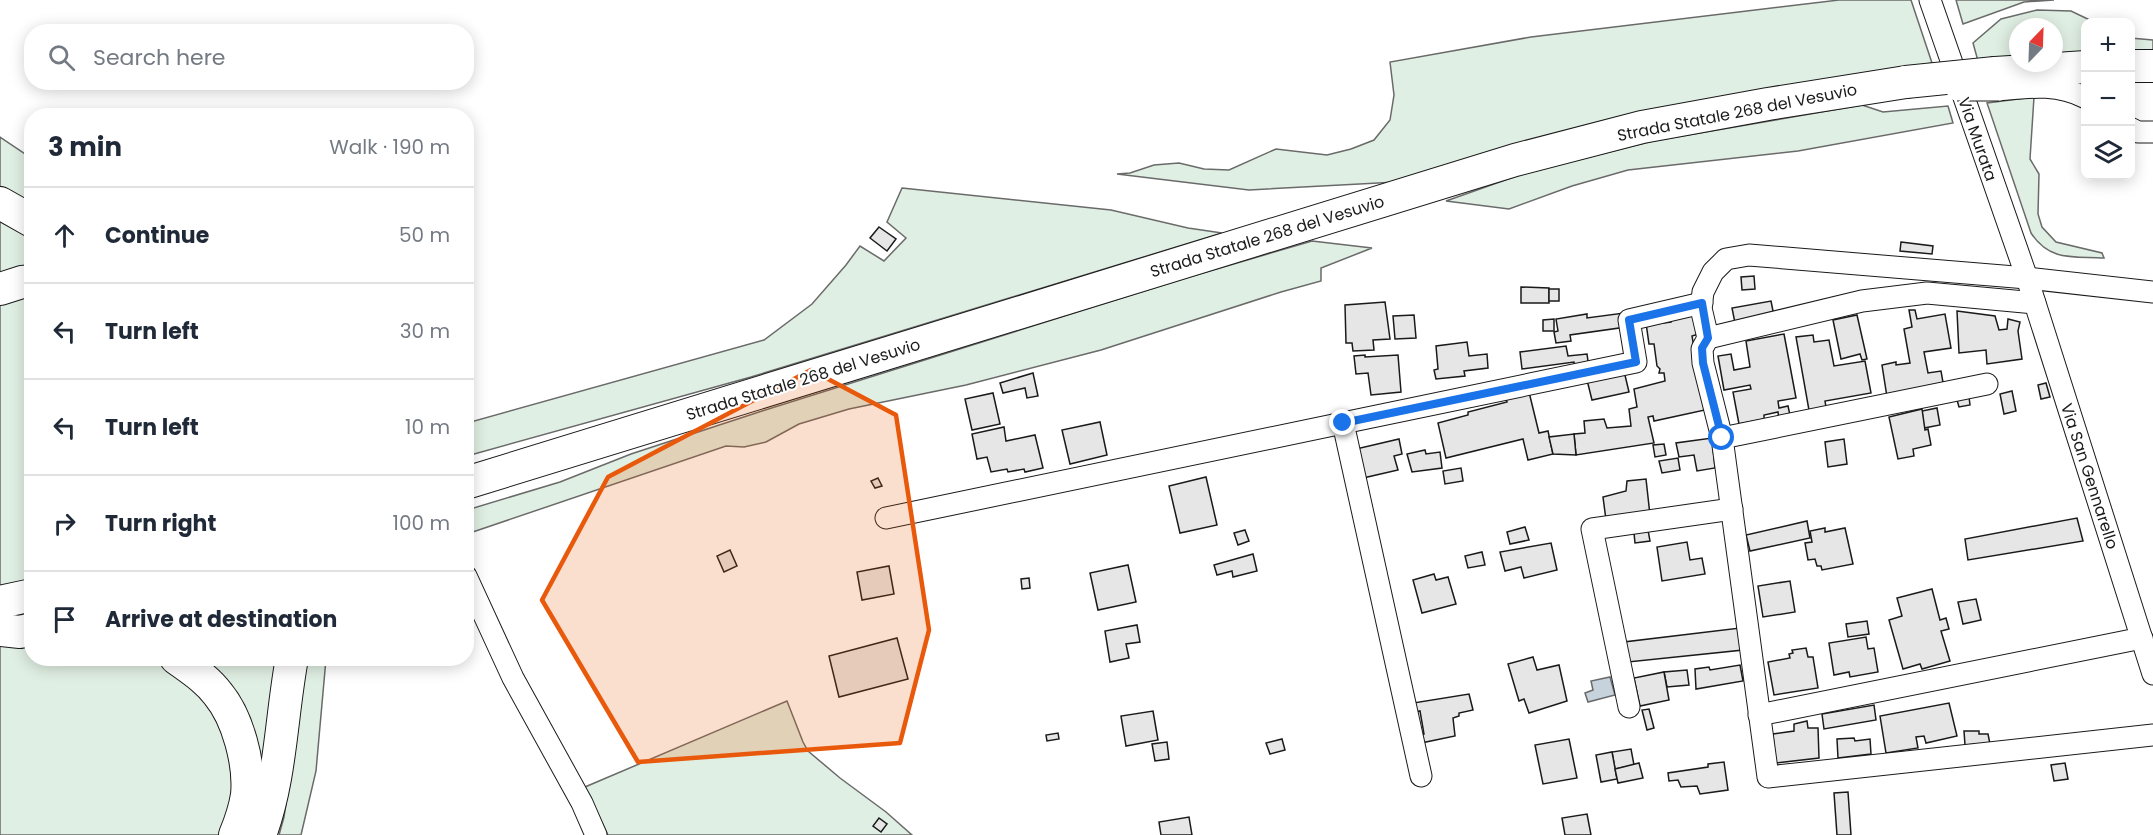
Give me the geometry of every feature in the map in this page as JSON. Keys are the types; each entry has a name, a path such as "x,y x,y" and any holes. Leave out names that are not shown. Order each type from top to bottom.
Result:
{"highway":[{"path":"2135,66 2153,66"},
{"name":"Strada Statale 268 del Vesuvio","path":"474,481 1515,160 1642,127 1906,82 1997,81 2081,68"},
{"path":"0,203 24,216"},
{"path":"0,289 24,282"},
{"path":"474,462 581,435 664,422"},
{"path":"474,495 528,476 603,441"},
{"path":"0,602 24,597"},
{"path":"0,618 24,613"},
{"path":"0,630 24,631"},
{"path":"187,666 204,678 219,694 237,731 245,756 247,795 235,835"},
{"path":"260,835 274,780 290,666"}],"street":[{"name":"Via Murata","path":"1930,0 2027,278"},
{"path":"1997,81 2071,90 2081,96"},
{"path":"2135,130 2153,132"},
{"path":"2153,292 2027,278 1749,255 1726,259 1713,272 1703,292 1702,303 1708,338 1702,348 1703,363 1722,438 1768,777 2153,735"},
{"name":"Via San Gennarello","path":"2027,278 2153,674"},
{"path":"1708,338 1863,301 1927,294 2035,303"},
{"path":"886,518 1636,362 1629,320 1702,303"},
{"path":"1722,438 1987,384"},
{"path":"1343,423 1421,776"},
{"path":"1629,707 1592,529 1732,509"},
{"path":"474,593 513,678 582,803 596,835"},
{"path":"1759,715 2142,638"}],"highlighted area":[{"path":"811,370 896,415 929,630 900,743 638,762 542,600 608,477"}],"green space":[{"path":"1839,0 1911,0 1932,63 1814,82 1397,182 1249,190 1117,174 1130,173 1154,165 1179,163 1204,169 1229,170 1276,149 1327,155 1374,140 1390,120 1394,95 1390,62 1531,37"},
{"path":"1956,0 2054,0 2024,2 1963,24"},
{"path":"2037,10 2071,11 2086,18 2081,18 2081,55 2063,56 2063,18 2009,18 2009,59 1978,61 1973,43 2001,19"},
{"path":"2135,38 2153,40 2153,51 2135,52"},
{"path":"2034,97 2030,159 2039,174 2038,214 2042,227 2056,242 2102,253 2104,258 2063,256 2046,249 2031,233 1987,103"},
{"path":"1862,105 1883,112 1948,106 1953,123 1798,151 1628,170 1572,186 1509,209 1446,201 1525,173 1653,141"},
{"path":"0,137 24,153 24,201 0,189"},
{"path":"902,188 1111,210 1188,228 1222,233 751,377 474,454 474,421 764,340 812,304 860,246 884,261 906,238 887,222"},
{"path":"0,217 24,229 24,270 0,276"},
{"path":"1312,241 1372,248 1321,268 1321,281 1101,350 966,385 849,409 799,424 766,442 744,447 726,446 474,532 474,508 560,482 631,454 762,411 1186,278"},
{"path":"24,294 24,583 0,589 0,301"},
{"path":"24,637 24,666 169,666 216,708 238,768 225,835 0,835 0,642"},
{"path":"205,666 280,666 258,806"},
{"path":"306,666 325,666 316,771 301,835 279,835 284,817"},
{"path":"787,701 808,751 912,835 608,835 585,787"}],"shaded area":[{"path":"1610,677 1615,695 1588,702 1585,693 1593,690 1591,681"}],"building":[{"path":"879,227 896,239 887,251 870,238"},
{"path":"1901,242 1933,246 1932,254 1900,251"},
{"path":"1754,276 1755,289 1742,290 1741,277"},
{"path":"1521,287 1549,288 1549,303 1521,303"},
{"path":"1549,289 1559,289 1559,301 1549,301"},
{"path":"1771,301 1774,316 1735,323 1732,308"},
{"path":"1385,302 1390,339 1373,340 1374,350 1353,351 1352,343 1346,343 1345,305"},
{"path":"1909,310 1915,310 1917,319 1945,314 1951,348 1924,352 1928,373 1941,371 1944,388 1887,397 1882,365 1896,362 1896,365 1910,363 1904,329 1912,327"},
{"path":"1957,311 1995,316 1999,330 2007,329 2008,319 2020,322 2018,331 2022,359 1987,364 1986,350 1959,353"},
{"path":"1624,313 1626,327 1570,335 1571,341 1556,343 1554,332 1558,331 1556,319 1587,314 1587,318"},
{"path":"1698,314 1702,333 1692,336 1705,410 1654,421 1653,416 1648,417 1654,443 1576,455 1574,434 1585,433 1584,421 1604,419 1607,428 1631,426 1629,409 1637,407 1634,389 1665,381 1664,373 1659,373 1654,344 1649,344 1646,323 1671,322 1671,319"},
{"path":"1414,315 1416,338 1395,339 1393,316"},
{"path":"1857,315 1867,359 1862,360 1860,354 1841,359 1833,320"},
{"path":"1554,319 1554,331 1543,331 1543,320"},
{"path":"1784,334 1796,398 1778,401 1779,408 1788,406 1791,420 1779,422 1778,412 1764,415 1764,419 1739,424 1733,392 1751,389 1750,385 1724,390 1718,356 1731,354 1734,370 1750,367 1746,341"},
{"path":"1813,335 1814,342 1829,340 1834,366 1865,361 1871,393 1825,401 1827,413 1810,416 1796,337"},
{"path":"1467,342 1469,356 1487,354 1488,368 1464,371 1465,376 1436,379 1434,370 1438,369 1436,346"},
{"path":"1566,346 1568,356 1587,354 1589,368 1575,370 1574,362 1522,369 1520,352"},
{"path":"1365,355 1365,357 1398,355 1401,392 1371,395 1368,373 1356,374 1354,356"},
{"path":"1624,371 1629,392 1592,400 1587,380"},
{"path":"1033,373 1038,396 1027,398 1025,388 1003,393 1000,383"},
{"path":"2046,383 2050,397 2041,399 2038,385"},
{"path":"2012,391 2016,411 2004,414 2000,394"},
{"path":"1529,392 1539,433 1548,431 1553,454 1528,460 1523,439 1446,458 1438,423 1507,402 1506,397"},
{"path":"993,393 1000,424 972,430 965,399"},
{"path":"1969,397 1970,405 1959,407 1957,400"},
{"path":"1937,408 1940,425 1924,428 1922,411"},
{"path":"1922,409 1925,430 1928,429 1931,445 1913,449 1914,456 1898,459 1889,417"},
{"path":"1100,422 1107,455 1070,464 1062,430"},
{"path":"1004,427 1006,441 1035,435 1043,468 1025,472 1024,469 1008,472 1007,469 991,472 987,457 977,459 972,434"},
{"path":"1574,434 1576,455 1553,454 1549,437"},
{"path":"1712,438 1715,468 1697,471 1694,455 1679,457 1676,443"},
{"path":"1399,439 1402,454 1394,456 1398,470 1363,478 1356,449"},
{"path":"1844,439 1847,464 1828,467 1825,442"},
{"path":"1664,444 1666,455 1655,457 1653,445"},
{"path":"1425,450 1426,454 1440,452 1442,468 1412,472 1407,454"},
{"path":"1678,458 1680,470 1662,473 1659,461"},
{"path":"1461,468 1463,481 1445,484 1443,471"},
{"path":"1206,477 1217,525 1180,533 1169,486"},
{"path":"878,478 882,486 875,488 871,481"},
{"path":"1646,479 1650,515 1606,520 1603,497 1626,491 1627,481"},
{"path":"2077,518 2083,541 1968,560 1965,539"},
{"path":"1807,521 1810,538 1750,551 1746,535"},
{"path":"1525,527 1529,540 1510,544 1507,532"},
{"path":"1825,528 1825,532 1845,528 1853,564 1822,570 1821,566 1817,566 1815,559 1808,560 1805,543 1812,542 1810,531"},
{"path":"1245,530 1249,541 1238,545 1234,533"},
{"path":"1648,530 1650,541 1635,543 1634,533"},
{"path":"1687,542 1690,560 1702,558 1705,574 1662,581 1657,547"},
{"path":"1551,543 1557,570 1524,578 1521,567 1505,571 1500,552"},
{"path":"730,550 737,566 724,572 717,556"},
{"path":"1482,552 1485,565 1468,568 1465,556"},
{"path":"1253,554 1257,571 1233,577 1232,571 1217,575 1214,565"},
{"path":"1128,565 1136,602 1098,610 1090,573"},
{"path":"889,566 894,594 862,600 857,572"},
{"path":"1434,574 1436,580 1448,577 1456,604 1422,613 1413,580"},
{"path":"1029,578 1030,588 1022,589 1021,579"},
{"path":"1790,581 1795,612 1763,617 1758,586"},
{"path":"1932,589 1940,620 1946,618 1949,629 1941,631 1950,661 1922,669 1920,664 1903,669 1889,620 1902,616 1897,598"},
{"path":"1976,599 1981,620 1963,624 1958,602"},
{"path":"1867,621 1869,634 1848,637 1846,624"},
{"path":"1137,625 1140,642 1126,644 1129,658 1110,662 1105,631"},
{"path":"1740,628 1743,650 1628,662 1624,642"},
{"path":"1866,637 1868,649 1874,648 1878,672 1850,677 1849,672 1834,675 1829,643"},
{"path":"897,638 908,679 839,697 829,656"},
{"path":"1806,648 1808,657 1813,657 1818,688 1774,695 1768,662 1790,658 1789,654 1793,653 1792,650"},
{"path":"1533,657 1537,670 1559,665 1567,701 1529,713 1524,699 1519,701 1508,664"},
{"path":"1740,665 1743,681 1696,689 1695,669 1709,667 1710,670"},
{"path":"1687,670 1689,685 1667,687 1664,672"},
{"path":"1664,672 1669,700 1640,706 1634,678"},
{"path":"1469,694 1473,710 1459,713 1459,716 1453,718 1455,736 1421,743 1420,736 1424,734 1420,711 1415,712 1413,703"},
{"path":"1949,703 1957,736 1926,743 1924,736 1916,737 1918,748 1886,753 1880,716"},
{"path":"1874,705 1876,720 1824,729 1822,714"},
{"path":"1649,709 1654,728 1647,730 1642,710"},
{"path":"1153,711 1158,740 1126,746 1121,716"},
{"path":"1807,721 1808,728 1818,728 1819,758 1775,763 1773,734 1794,731 1794,724"},
{"path":"1964,731 1979,731 1979,734 1988,734 1991,749 1980,744 1965,745"},
{"path":"1058,733 1059,739 1047,741 1046,735"},
{"path":"1854,738 1855,741 1870,739 1871,754 1838,758 1837,739"},
{"path":"1282,739 1285,750 1270,754 1266,743"},
{"path":"1569,739 1577,778 1543,784 1535,745"},
{"path":"1167,742 1169,759 1155,761 1152,744"},
{"path":"1631,749 1634,765 1615,769 1612,752"},
{"path":"1612,752 1617,779 1601,782 1596,755"},
{"path":"1724,762 1728,790 1700,794 1697,786 1681,787 1678,780 1669,781 1668,773 1708,767 1708,764"},
{"path":"1639,763 1643,778 1618,783 1615,769"},
{"path":"2065,763 2068,779 2054,781 2051,765"},
{"path":"1848,792 1851,835 1837,835 1834,793"},
{"path":"1587,814 1591,835 1565,835 1562,818"},
{"path":"1189,817 1192,835 1161,835 1159,822"},
{"path":"879,818 887,824 881,832 873,826"}],"route":[{"path":"1343,423 1636,362 1629,320 1702,303 1701,308 1708,338 1702,348 1703,363 1722,438"}]}
